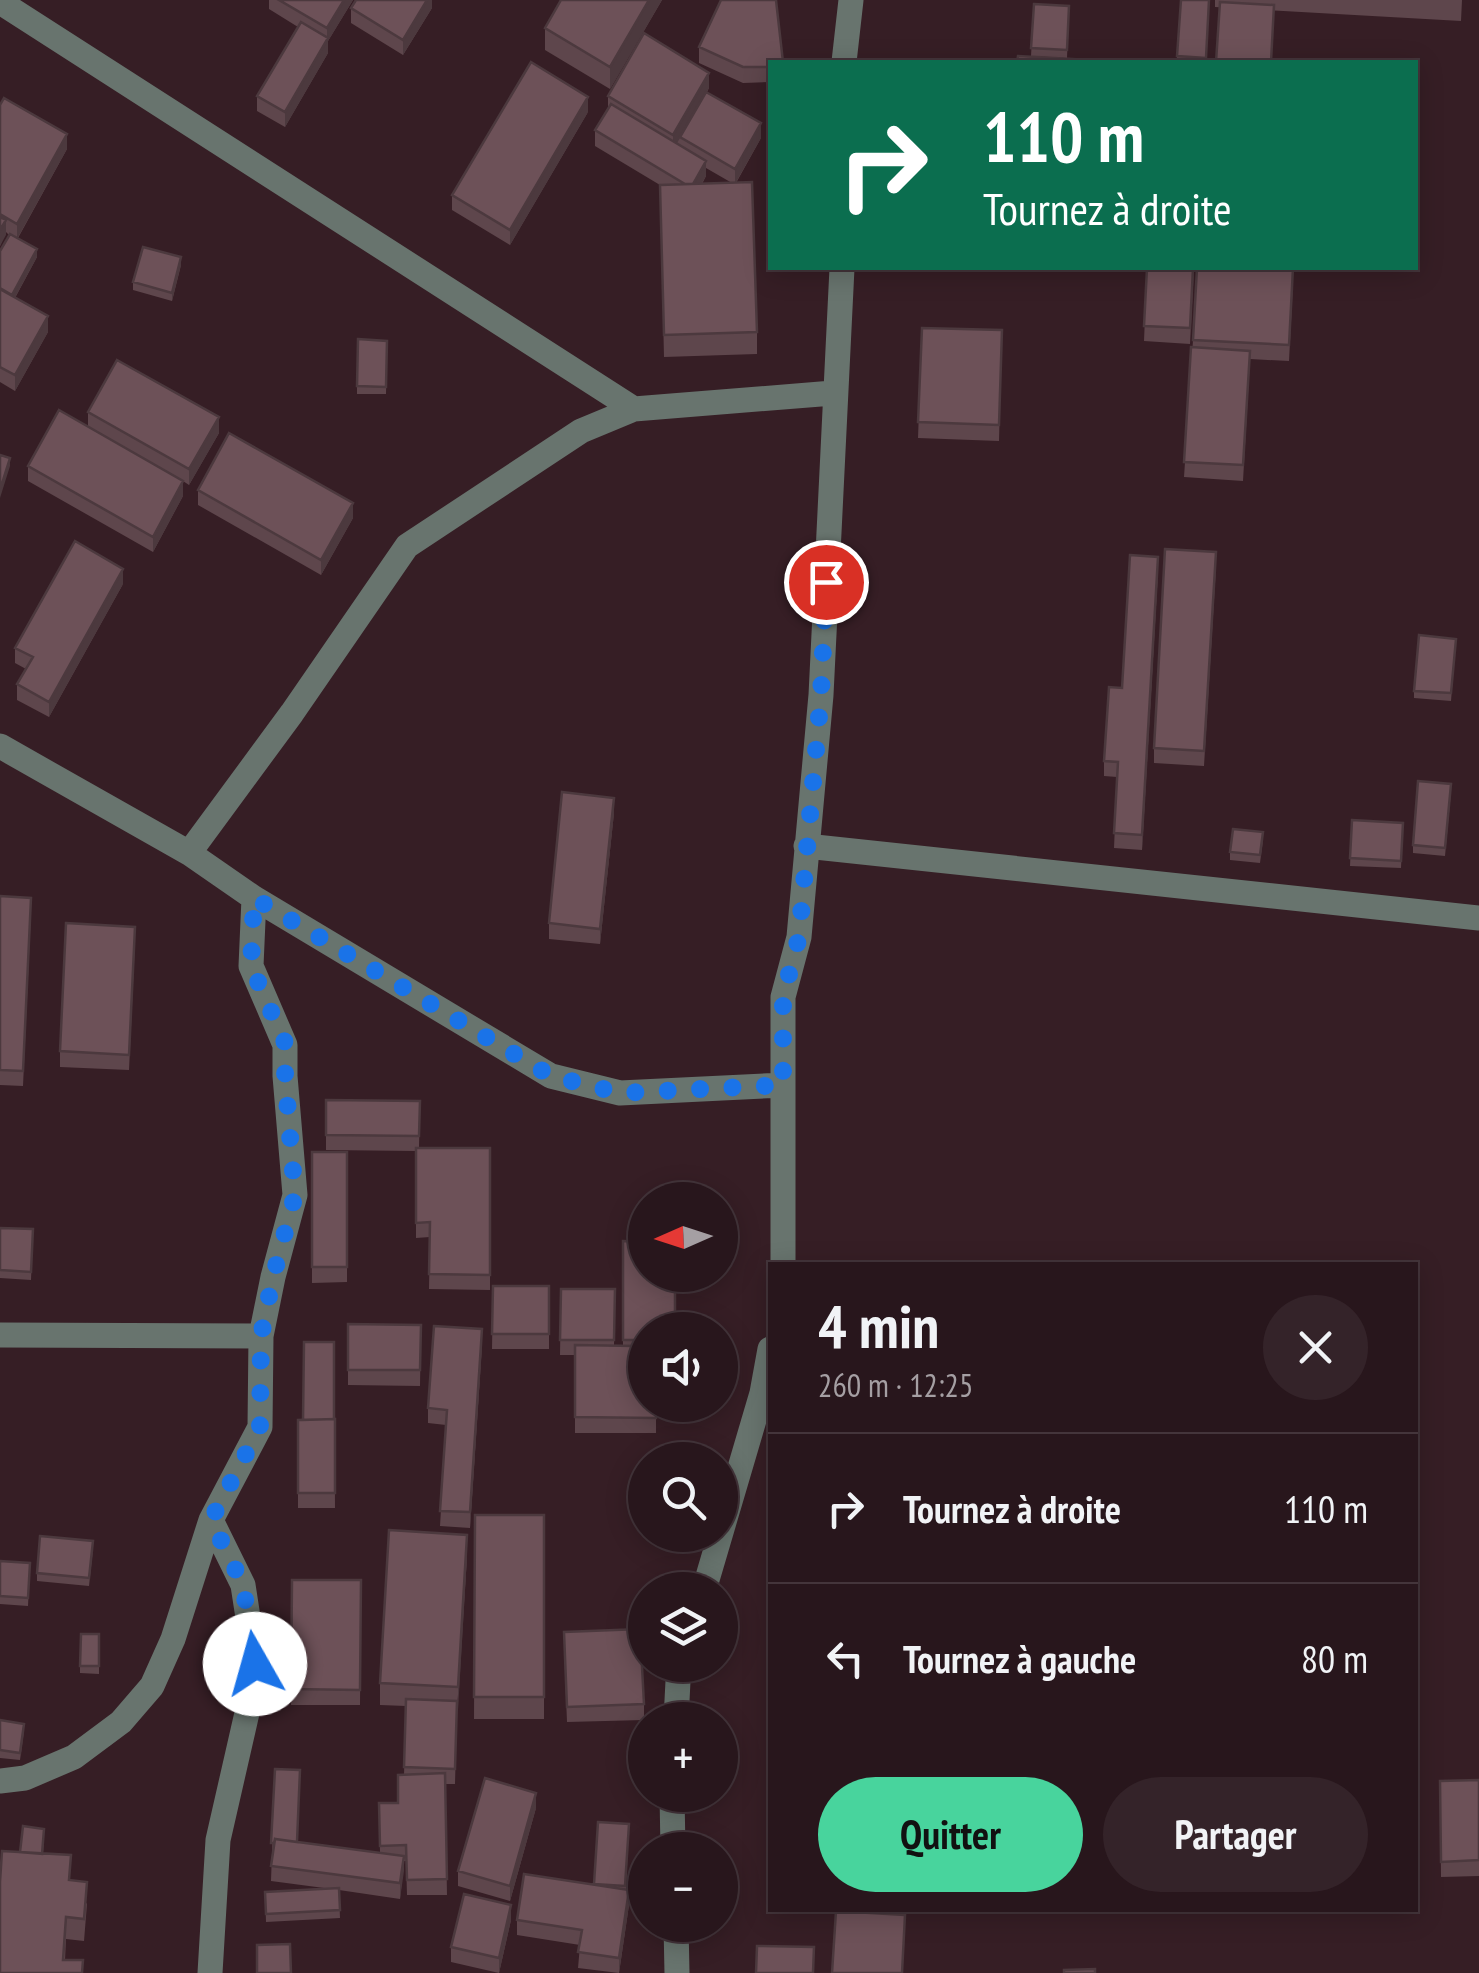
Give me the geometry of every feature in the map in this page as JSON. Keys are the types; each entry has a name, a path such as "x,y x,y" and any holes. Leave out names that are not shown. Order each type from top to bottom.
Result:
{"street":[{"path":"844,60 850,0"},
{"path":"0,2 634,408"},
{"path":"783,1262 783,997 799,937 821,695 842,270"},
{"path":"189,853 292,713 406,546 581,432 634,408 833,394"},
{"path":"0,746 189,853 254,898 551,1076 620,1093 783,1085"},
{"path":"806,846 1479,918"},
{"path":"0,1781 25,1778 74,1757 121,1722 152,1686 172,1639 211,1520 260,1427 261,1336 295,1195 286,1045 251,966 254,898"},
{"path":"0,1335 261,1336"},
{"path":"709,1572 762,1393 768,1360"},
{"path":"210,1973 218,1840 255,1664 243,1585 211,1520"},
{"path":"676,1942 677,1973"}],"building":[{"path":"279,0 344,0 327,28"},
{"path":"356,0 427,0 403,40 351,8"},
{"path":"561,0 649,0 610,67 545,28"},
{"path":"721,0 776,0 783,60 768,60 768,67 743,67 699,47"},
{"path":"1181,0 1209,0 1206,58 1177,56"},
{"path":"1220,2 1274,5 1271,60 1216,60"},
{"path":"1034,4 1069,6 1067,50 1031,48"},
{"path":"301,22 328,38 285,112 257,96"},
{"path":"644,33 709,73 673,135 608,96"},
{"path":"1018,56 1090,60 1017,60"},
{"path":"531,62 588,97 510,230 452,195"},
{"path":"706,92 761,123 735,169 680,137"},
{"path":"4,98 67,134 17,224 0,214 0,105"},
{"path":"611,104 706,161 693,184 685,184 595,130"},
{"path":"752,182 757,332 664,335 660,185"},
{"path":"10,234 37,249 12,295 0,288 0,251"},
{"path":"143,247 181,257 172,293 133,282"},
{"path":"1147,270 1193,270 1190,328 1144,326"},
{"path":"1197,270 1293,270 1289,345 1193,340"},
{"path":"0,289 48,316 15,375 0,367"},
{"path":"922,328 1002,330 999,425 918,422"},
{"path":"358,339 387,341 386,387 357,386"},
{"path":"1191,347 1250,351 1243,465 1184,462"},
{"path":"117,360 219,417 189,469 88,412"},
{"path":"59,410 183,481 153,537 28,466"},
{"path":"229,433 353,503 321,560 198,490"},
{"path":"0,455 10,458 0,490"},
{"path":"75,541 123,569 49,702 17,684 33,657 15,648"},
{"path":"1165,549 1216,552 1204,751 1154,748"},
{"path":"1130,555 1158,557 1142,835 1114,833 1118,762 1104,761 1109,687 1122,688"},
{"path":"1419,635 1456,639 1451,693 1414,691"},
{"path":"1418,781 1451,784 1445,848 1413,845"},
{"path":"562,792 614,798 600,929 549,923"},
{"path":"1352,820 1403,823 1401,861 1350,858"},
{"path":"1233,829 1263,832 1260,855 1230,852"},
{"path":"0,896 31,898 23,1071 0,1070"},
{"path":"66,923 135,927 129,1055 60,1051"},
{"path":"326,1100 420,1101 419,1136 326,1135"},
{"path":"416,1148 490,1148 490,1275 429,1274 430,1222 416,1223"},
{"path":"312,1152 347,1152 347,1267 312,1267"},
{"path":"0,1228 33,1229 31,1272 0,1270"},
{"path":"623,1241 628,1241 628,1292 675,1292 675,1312 628,1312 628,1340 623,1340"},
{"path":"493,1286 549,1286 549,1334 492,1334"},
{"path":"561,1289 615,1289 614,1340 560,1340"},
{"path":"348,1324 421,1325 420,1370 348,1370"},
{"path":"434,1326 482,1329 470,1512 440,1511 447,1410 428,1408"},
{"path":"304,1342 334,1342 334,1419 303,1420"},
{"path":"575,1345 628,1346 628,1418 575,1417"},
{"path":"335,1419 335,1493 298,1493 298,1420"},
{"path":"475,1515 544,1515 544,1697 474,1697"},
{"path":"389,1530 467,1535 458,1687 380,1683"},
{"path":"40,1536 93,1541 89,1578 37,1573"},
{"path":"0,1561 30,1563 28,1598 0,1596"},
{"path":"292,1580 361,1580 360,1690 291,1689"},
{"path":"628,1629 628,1682 643,1682 644,1702 567,1707 564,1632"},
{"path":"81,1634 99,1634 99,1666 80,1666"},
{"path":"406,1699 457,1701 455,1769 404,1767"},
{"path":"0,1720 24,1724 20,1753 0,1750"},
{"path":"275,1769 300,1770 297,1842 275,1839 271,1843"},
{"path":"445,1773 447,1879 407,1880 406,1845 380,1846 379,1803 398,1803 398,1775"},
{"path":"485,1778 536,1793 510,1886 458,1871"},
{"path":"1479,1780 1479,1860 1441,1862 1440,1781"},
{"path":"598,1822 629,1824 625,1886 594,1884"},
{"path":"23,1826 44,1829 42,1854 20,1852"},
{"path":"275,1839 404,1856 400,1883 271,1866"},
{"path":"2,1851 71,1855 69,1880 87,1882 84,1919 66,1917 63,1960 83,1960 82,1973 0,1973"},
{"path":"524,1874 628,1890 619,1958 578,1952 582,1930 517,1920"},
{"path":"339,1888 340,1910 266,1914 265,1892"},
{"path":"464,1894 511,1905 499,1958 451,1947"},
{"path":"836,1912 905,1915 902,1973 832,1973"},
{"path":"290,1944 291,1973 257,1973 257,1945"},
{"path":"757,1946 814,1947 813,1973 756,1973"},
{"path":"1095,1969 1095,1973 1064,1973 1064,1970"}],"route":[{"path":"255,1664 243,1585 211,1520 260,1427 261,1336 295,1195 286,1045 251,966 254,898 551,1076 620,1093 783,1085 783,997 799,937 821,695 826,582"}]}
